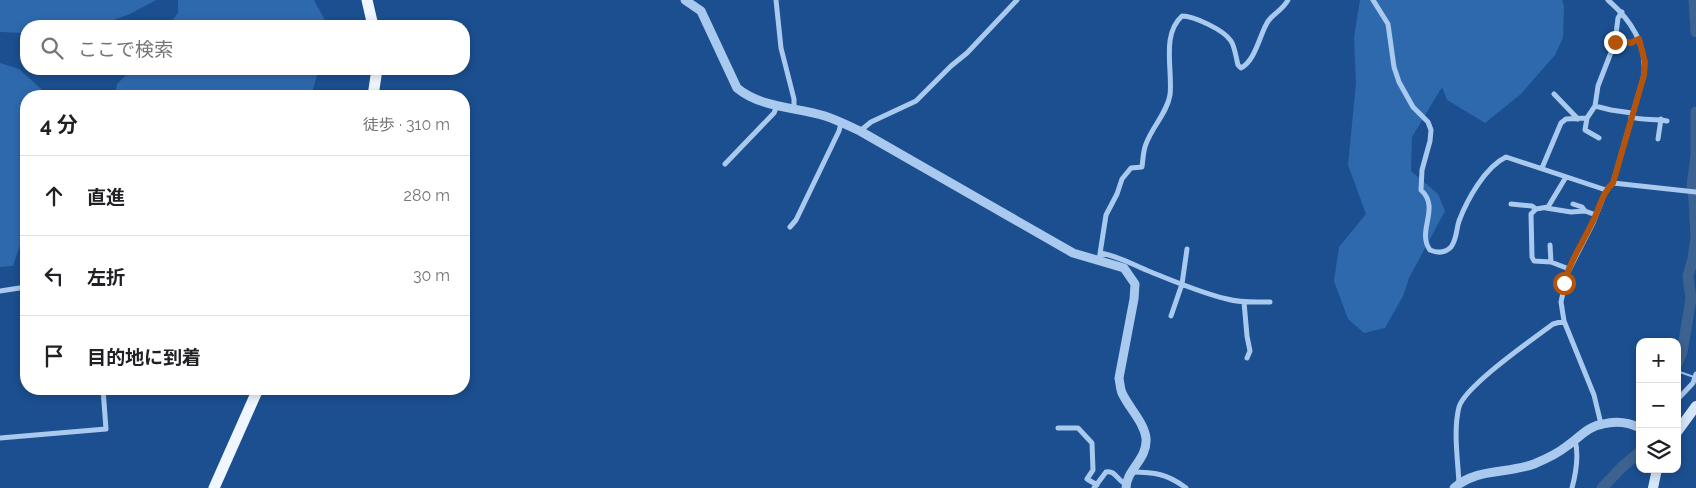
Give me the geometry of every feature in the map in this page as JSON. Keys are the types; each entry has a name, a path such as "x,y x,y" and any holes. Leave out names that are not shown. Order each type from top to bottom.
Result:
{"main road":[{"path":"367,0 371,20"},
{"path":"374,90 376,75"},
{"path":"214,488 255,395"},
{"path":"1680,428 1696,406"},
{"path":"1653,488 1657,473"}],"street":[{"path":"776,0 781,48 794,99 794,110"},
{"path":"860,132 871,122 916,101 967,53 1017,0"},
{"path":"1099,256 1106,215 1117,194 1122,179 1131,168 1142,167 1145,144 1164,112 1169,99 1170,39 1176,21 1182,16 1192,16 1215,28 1231,41 1238,65 1241,68 1246,64 1253,52 1268,21 1285,6 1288,0"},
{"path":"1373,0 1388,24 1398,82 1413,107 1428,122 1431,130 1422,170 1421,190 1428,196 1430,202 1426,232 1426,242 1430,250 1444,252 1450,248 1455,240 1458,224 1471,194 1501,160 1506,157 1606,190"},
{"path":"1601,424 1594,395 1564,321 1561,302 1569,269 1596,215 1606,190 1613,183 1644,75 1645,62 1639,39 1622,12 1608,0"},
{"path":"688,1 701,11 737,88 744,93 794,110 824,115 842,123 1073,253 1087,258 1099,256 1124,259 1182,284 1228,300 1270,302"},
{"path":"1599,138 1585,130 1587,118 1595,106 1601,77 1616,39 1618,18 1622,12"},
{"path":"1616,39 1631,43 1639,39"},
{"path":"1554,94 1578,119"},
{"path":"725,164 774,113 777,104"},
{"path":"1595,106 1632,115 1640,120 1667,121"},
{"path":"1542,168 1561,123 1566,119 1587,118"},
{"path":"1658,139 1660,120"},
{"path":"790,227 796,220 840,131 842,123"},
{"path":"1545,208 1548,207 1566,177"},
{"path":"1613,183 1696,192"},
{"path":"1511,204 1532,206 1536,209 1545,208 1571,212 1585,211 1596,215"},
{"path":"1572,204 1582,207 1585,211"},
{"path":"1536,209 1531,214 1532,257 1534,261 1551,262 1569,269"},
{"path":"1550,245 1551,262"},
{"path":"1171,316 1182,284 1187,249"},
{"path":"1058,428 1078,428 1092,444 1093,470 1087,479 1095,486 1108,472 1115,474 1126,486 1144,451 1146,440 1144,430 1121,391 1119,378 1134,299 1135,284 1124,268 1099,256"},
{"path":"0,291 20,288"},
{"path":"1244,302 1250,350 1247,358"},
{"path":"1457,486 1457,437 1459,409 1462,399 1490,372 1553,324 1564,321"},
{"path":"1681,396 1693,383 1696,374"},
{"path":"0,438 106,429 103,395"},
{"path":"1457,486 1475,475 1531,465 1552,456 1583,433 1601,424 1622,422 1636,426"},
{"path":"1572,488 1576,473 1577,447 1575,440"},
{"path":"1132,472 1160,474 1186,488"}],"shaded area":[{"path":"0,0 156,0 130,14 114,20 20,20 20,33 0,32"},
{"path":"178,0 314,0 325,20 173,20 178,13"},
{"path":"1360,0 1562,0 1564,6 1563,38 1555,55 1521,94 1485,123 1447,100 1442,87 1412,137 1411,171 1438,194 1445,211 1385,328 1364,333 1348,319 1334,281 1339,247 1366,214 1348,165 1356,83 1354,37"},
{"path":"0,63 19,69 20,75 26,75 42,90 20,90 20,245 13,266 0,267"},
{"path":"126,75 317,75 313,90 116,90 117,84"}],"waterway":[{"path":"1694,0 1696,32"},
{"path":"1696,112 1696,154"},
{"path":"1681,354 1691,299 1688,276 1696,237 1692,185 1696,156"},
{"path":"1681,372 1694,377"},
{"path":"1602,488 1636,455"}],"route":[{"path":"1564,283 1593,223 1606,190 1613,183 1644,75 1645,62 1639,39 1631,43 1616,39 1615,42"}]}
